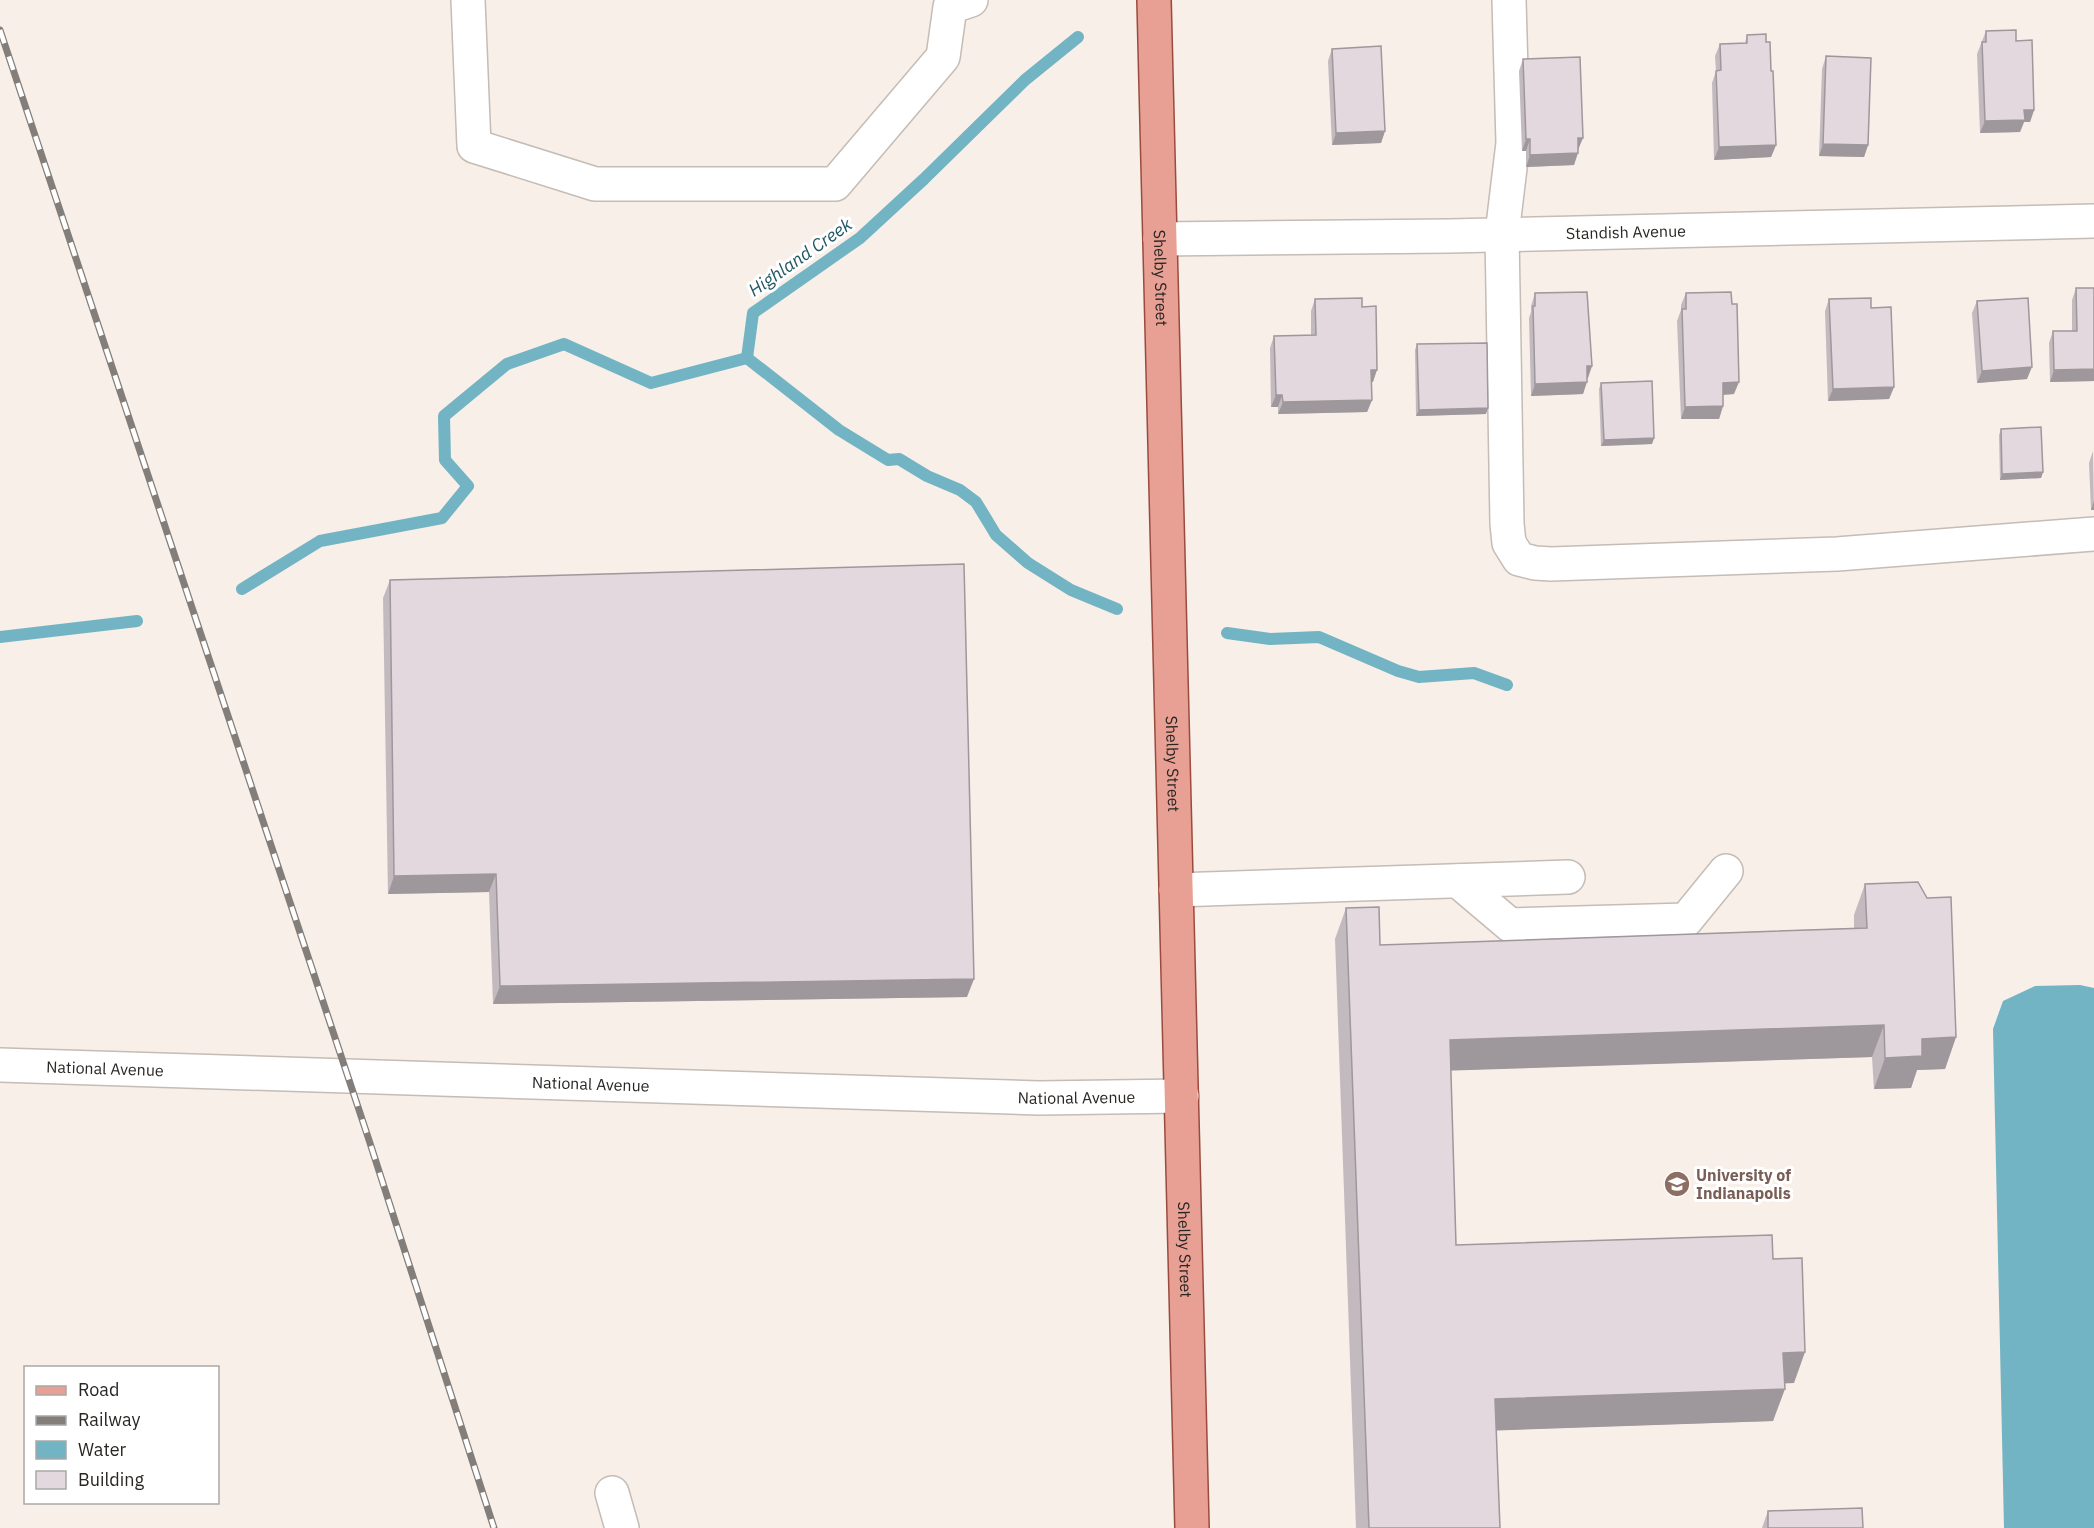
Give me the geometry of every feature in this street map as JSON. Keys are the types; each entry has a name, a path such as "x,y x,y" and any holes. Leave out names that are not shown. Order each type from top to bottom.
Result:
{"main road":[{"name":"Shelby Street","path":"1154,0 1192,1528"}],"street":[{"path":"468,0 474,146 594,184 835,184 943,57 950,7 971,0"},
{"path":"1509,0 1513,143 1502,234 1507,524 1509,543 1519,559 1551,564 1837,554 2094,534"},
{"name":"Standish Avenue","path":"1160,239 2094,221"},
{"path":"1458,881 1510,926 1686,920 1726,871"},
{"path":"1176,891 1568,877"},
{"name":"National Avenue","path":"0,1065 1028,1097 1182,1096"},
{"path":"612,1493 622,1528"}],"water":[{"path":"2080,985 2094,988 2094,1528 2004,1528 1993,1029 2003,1001 2035,986"}],"building":[{"path":"2016,30 2016,41 2032,40 2034,110 2024,110 2025,120 1985,121 1982,42 1986,42 1986,31"},
{"path":"1766,34 1766,42 1770,42 1771,71 1773,71 1776,145 1719,147 1716,71 1721,70 1720,44 1747,43 1747,35"},
{"path":"1381,46 1385,131 1336,133 1332,49"},
{"path":"1826,56 1871,58 1868,145 1823,144"},
{"path":"1580,57 1583,138 1578,138 1578,153 1530,155 1530,139 1526,139 1523,59"},
{"path":"2076,288 2094,288 2094,369 2054,370 2053,331 2077,331"},
{"path":"1587,292 1592,366 1587,366 1587,382 1535,384 1533,306 1535,306 1535,293"},
{"path":"1731,292 1732,304 1737,304 1739,382 1723,383 1723,406 1685,407 1682,309 1686,309 1686,293"},
{"path":"1362,298 1362,307 1376,306 1377,370 1371,370 1372,400 1283,402 1282,395 1276,395 1274,336 1316,335 1315,299"},
{"path":"1871,298 1871,308 1891,307 1894,387 1833,389 1829,299"},
{"path":"2028,298 2032,367 1982,371 1977,301"},
{"path":"1487,343 1488,408 1419,410 1417,344"},
{"path":"1652,381 1654,438 1604,440 1601,383"},
{"path":"2041,427 2043,472 2002,474 2001,429"},
{"path":"964,564 974,979 500,986 496,874 394,876 390,580"},
{"path":"1918,882 1927,898 1951,897 1956,1037 1922,1039 1922,1056 1885,1058 1884,1025 1450,1040 1456,1245 1772,1235 1773,1259 1802,1258 1805,1352 1783,1353 1785,1389 1495,1399 1500,1528 1369,1528 1346,908 1379,907 1380,945 1867,928 1865,884"},
{"path":"1862,1508 1863,1528 1768,1528 1768,1511"}],"waterway":[{"name":"Highland Creek","path":"747,358 753,313 860,238 1025,80 1078,37"},
{"name":"Highland Creek","path":"242,589 320,541 442,518 468,486 445,460 444,416 507,364 564,344 651,383 747,358"},
{"path":"747,358 839,430 888,460 899,459 927,476 960,490 976,502 996,535 1028,563 1071,590 1117,609"},
{"name":"Highland Creek","path":"0,637 137,621"},
{"path":"1227,633 1270,639 1319,637 1398,671 1419,677 1474,673 1507,685"}],"railway":[{"path":"0,30 369,1140 494,1528"}],"place":[{"name":"University of Indianapolis","path":"1677,1184"}]}
